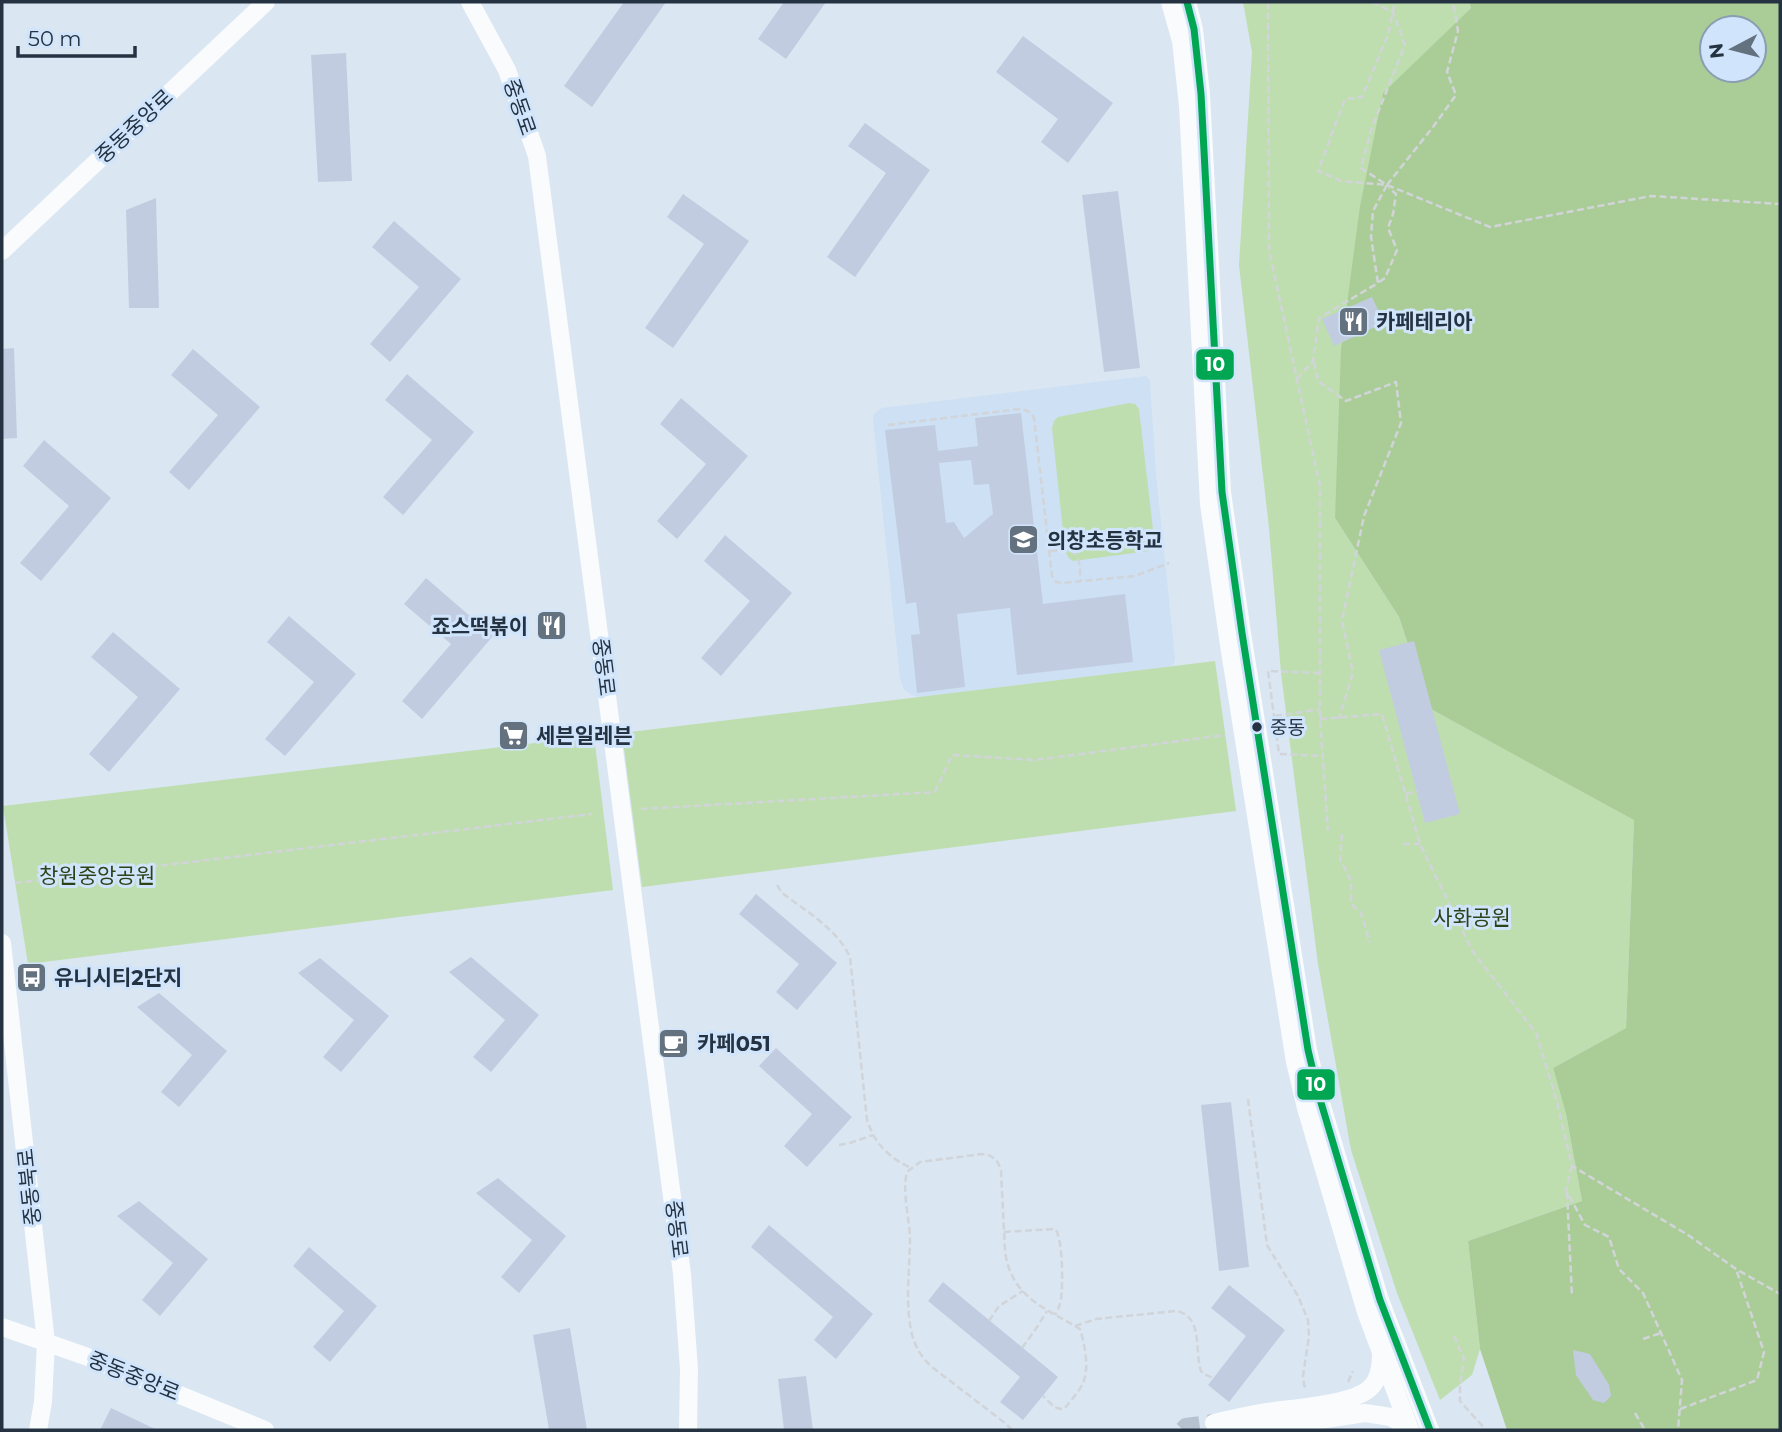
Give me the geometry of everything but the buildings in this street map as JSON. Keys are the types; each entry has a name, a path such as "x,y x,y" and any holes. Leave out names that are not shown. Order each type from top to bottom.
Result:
{"street":[{"name":"중동중앙로","path":"2,251 266,2"},
{"name":"중동로","path":"470,2 507,70 537,156 682,1274 689,1369 688,1430"},
{"path":"1170,2 1181,41 1188,106 1209,504 1234,682 1300,1086 1366,1312 1410,1429"},
{"path":"1187,2 1194,29 1201,94 1222,492 1308,1050 1319,1096 1380,1300 1430,1430"},
{"name":"중동북로","path":"2,943 46,1342 43,1402 38,1430"},
{"name":"중동중앙로","path":"2,1326 85,1356 265,1430"},
{"path":"1217,1427 1263,1412 1344,1400 1362,1394 1374,1383 1381,1364 1381,1353"},
{"path":"1217,1427 1275,1428 1365,1413 1391,1417 1410,1429"},
{"path":"1336,1430 1348,1415"}],"path":[{"path":"1268,2 1269,250 1320,486 1320,719 1328,831"},
{"path":"1372,2 1393,12 1405,45 1371,130 1361,168 1387,185 1490,227 1651,196 1780,204"},
{"path":"1339,719 1353,672 1342,621 1361,529 1401,424 1396,382 1346,401 1318,380 1313,361 1319,318 1385,278 1397,250 1388,228 1396,194 1387,185 1340,181 1318,171 1345,99 1362,97 1388,35 1395,2"},
{"path":"1378,283 1371,237 1373,211 1387,185 1456,95 1447,72 1458,31 1453,2"},
{"path":"1297,379 1313,361"},
{"path":"888,425 1027,410 1034,418 1052,576 1056,582 1135,576 1169,563"},
{"path":"1049,552 1068,550 1077,554 1081,582"},
{"path":"1320,673 1268,670 1279,754 1322,756"},
{"path":"1299,712 1320,709"},
{"path":"1320,719 1382,714 1420,844 1473,952 1536,1033 1556,1098 1572,1166 1566,1190 1572,1297"},
{"path":"641,809 935,792 952,755 1035,760 1224,735"},
{"path":"1406,794 1417,791"},
{"path":"15,883 592,814"},
{"path":"1342,834 1340,859 1351,881 1351,904 1361,913 1370,943"},
{"path":"1403,844 1420,844"},
{"path":"777,885 782,893 831,932 846,948 850,957 867,1120 883,1150 911,1168"},
{"path":"1248,1099 1264,1234 1271,1254 1298,1296 1308,1320 1309,1336 1303,1376 1305,1387 1311,1393"},
{"path":"839,1145 873,1135"},
{"path":"1012,1430 932,1367 915,1347 909,1315 910,1240 906,1184 907,1172 920,1163 987,1154 999,1164 1006,1262 1011,1273 1023,1291 1046,1311 1080,1329 1084,1343 1086,1370 1082,1386 1065,1408 1054,1407 1042,1396"},
{"path":"1572,1166 1780,1294"},
{"path":"1566,1190 1585,1225 1609,1237 1619,1269 1643,1293 1682,1380 1678,1430"},
{"path":"1004,1232 1056,1230 1061,1246 1062,1293 1055,1315"},
{"path":"1680,1409 1757,1380 1764,1352 1736,1269"},
{"path":"989,1321 999,1306 1023,1291"},
{"path":"1022,1348 1046,1311"},
{"path":"1075,1326 1096,1319 1182,1312 1188,1315 1195,1326 1199,1367 1204,1374 1213,1378"},
{"path":"1643,1339 1661,1334"},
{"path":"1454,1336 1464,1359 1460,1401 1486,1430"},
{"path":"1343,1387 1353,1371"},
{"path":"1635,1413 1645,1430"}],"shaded area":[{"name":"의창초등학교","path":"1146,376 1150,383 1174,664 920,697 911,695 904,689 900,679 874,414 882,408"}],"green space":[{"name":"사화공원","path":"1243,2 1469,2 1471,8 1383,94 1335,518 1399,617 1429,708 1634,819 1626,1028 1553,1068 1566,1114 1582,1201 1468,1241 1480,1349 1472,1375 1440,1400 1397,1293 1351,1150 1318,964 1281,673 1269,528 1239,265 1252,52"},
{"path":"1469,2 1780,2 1780,1430 1507,1430 1480,1349 1468,1241 1582,1201 1566,1114 1553,1068 1626,1028 1634,820 1429,708 1399,617 1335,518 1341,349 1360,206 1383,93 1471,8"},
{"path":"1135,404 1139,409 1154,545 1149,551 1073,561 1065,550 1052,428 1054,421 1058,417"},
{"path":"1215,661 1236,811 642,887 622,733"},
{"name":"창원중앙공원","path":"594,736 613,890 28,964 3,806"}],"tunnel":[{"path":"1183,1430 1186,1427 1214,1423"}],"transit line":[{"name":"10","path":"1187,2 1194,29 1201,94 1222,492 1308,1050 1319,1096 1380,1300 1430,1430"}],"place":[{"name":"카페테리아","path":"1353,321"},
{"name":"의창초등학교","path":"1024,540"},
{"name":"죠스떡볶이","path":"551,626"},
{"name":"중동","path":"1257,727"},
{"name":"세븐일레븐","path":"513,735"},
{"name":"유니시티2단지","path":"31,977"},
{"name":"카페051","path":"674,1043"}]}
